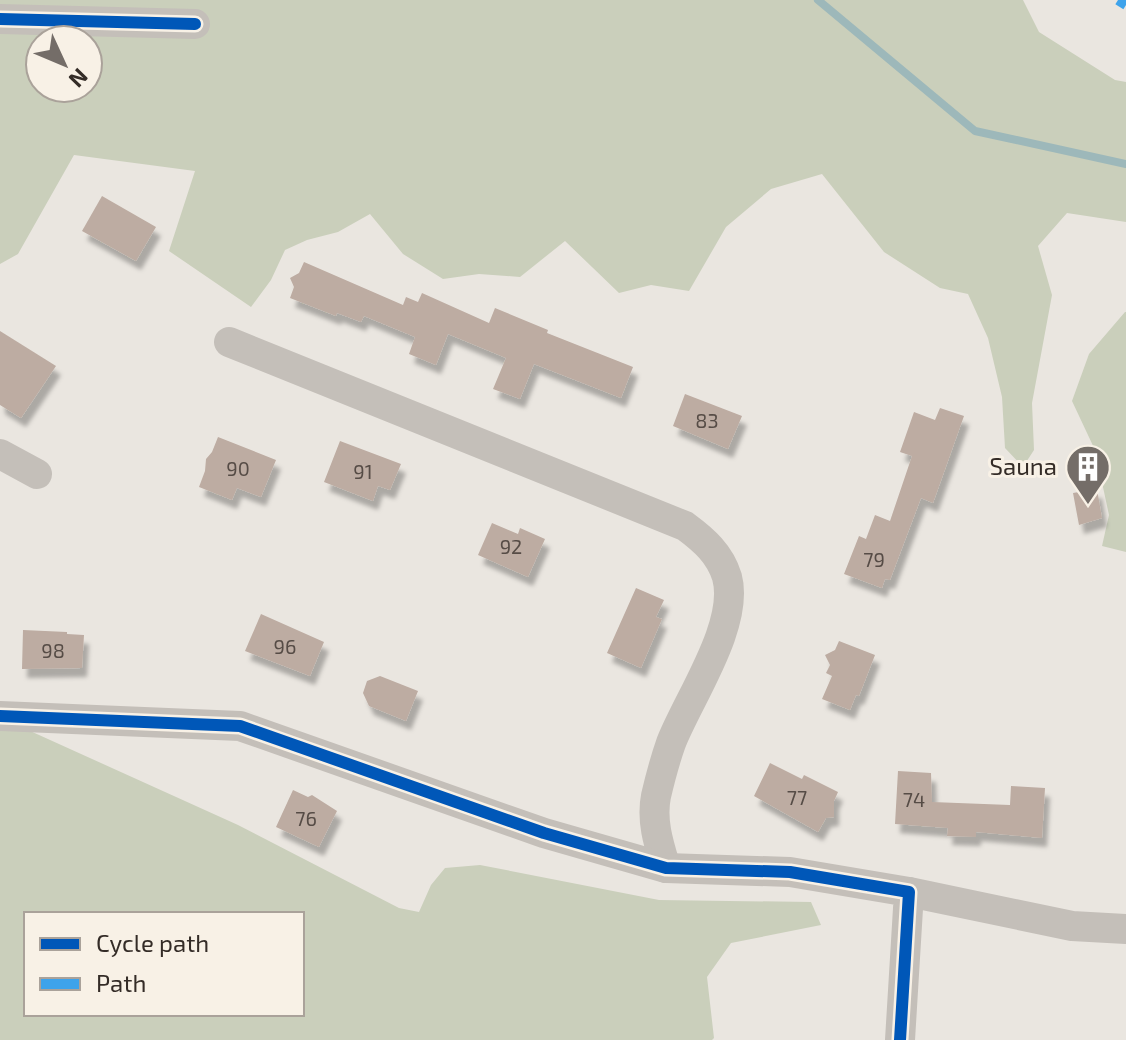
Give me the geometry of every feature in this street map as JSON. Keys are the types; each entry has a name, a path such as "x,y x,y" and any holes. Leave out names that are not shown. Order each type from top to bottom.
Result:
{"street":[{"path":"0,19 195,24"},
{"path":"229,342 685,526 704,540 720,560 728,580 728,609 718,645 671,743 655,799 655,832 666,868"},
{"path":"0,454 37,474"},
{"path":"0,716 240,726 544,833 666,868 790,872 909,892 1072,926 1126,929"},
{"path":"900,1040 909,892"}],"green space":[{"path":"0,0 1023,0 1039,32 1115,80 1126,82 1126,222 1067,213 1038,246 1052,295 1032,403 1034,450 1023,467 1005,448 1002,397 988,338 968,294 940,288 884,252 822,174 771,189 726,227 689,291 651,285 619,293 565,241 520,277 479,274 443,279 403,254 370,214 338,232 285,250 271,280 251,307 169,251 195,171 74,155 18,254 0,264"},
{"path":"1125,312 1126,552 1102,546 1109,515 1095,450 1072,401 1089,354"},
{"path":"0,729 28,730 238,825 399,908 419,912 431,885 445,868 480,865 659,900 811,902 821,925 731,943 707,977 712,1040 0,1040"}],"building":[{"path":"102,196 156,227 136,261 82,231"},
{"path":"304,262 403,305 406,297 418,302 422,293 489,323 495,308 548,330 547,333 633,367 621,398 534,364 520,399 493,389 506,358 448,334 436,365 409,354 415,337 364,316 361,322 337,313 336,316 290,298 294,287 290,278 299,273"},
{"path":"0,331 56,366 21,418 0,405"},
{"path":"685,394 742,416 728,449 673,426"},
{"path":"940,408 964,416 933,503 921,498 890,580 885,579 882,588 844,574 859,536 866,539 875,515 890,521 912,456 900,452 914,412 935,420"},
{"path":"218,437 276,460 261,497 237,488 232,500 199,487 206,459"},
{"path":"340,441 401,464 390,490 378,486 373,501 324,482"},
{"name":"Sauna","path":"1097,489 1102,518 1079,525 1073,493"},
{"path":"492,523 518,534 520,528 545,539 528,577 478,555"},
{"path":"636,588 664,600 656,617 662,619 641,668 607,653"},
{"path":"261,614 324,642 310,676 245,651"},
{"path":"23,630 84,635 82,668 22,669"},
{"path":"839,641 875,655 859,696 856,695 850,710 822,699 832,676 826,673 830,665 825,655 835,650"},
{"path":"380,676 418,691 406,721 369,706 363,693 367,681"},
{"path":"770,763 838,792 834,801 834,817 826,818 818,832 754,796"},
{"path":"898,771 931,773 932,802 1010,805 1011,786 1045,788 1042,838 976,832 976,837 947,836 948,828 895,824"},
{"path":"293,790 308,797 312,795 337,811 319,847 276,827"}],"waterway":[{"path":"818,0 975,131 1126,164"}],"marked path":[{"path":"1118,0 1126,5"}],"cycle path":[{"path":"0,19 195,24"},
{"path":"0,716 240,726 544,833 666,868 790,872 909,892 900,1040"}],"place":[{"name":"Sauna","path":"1088,506"}]}
